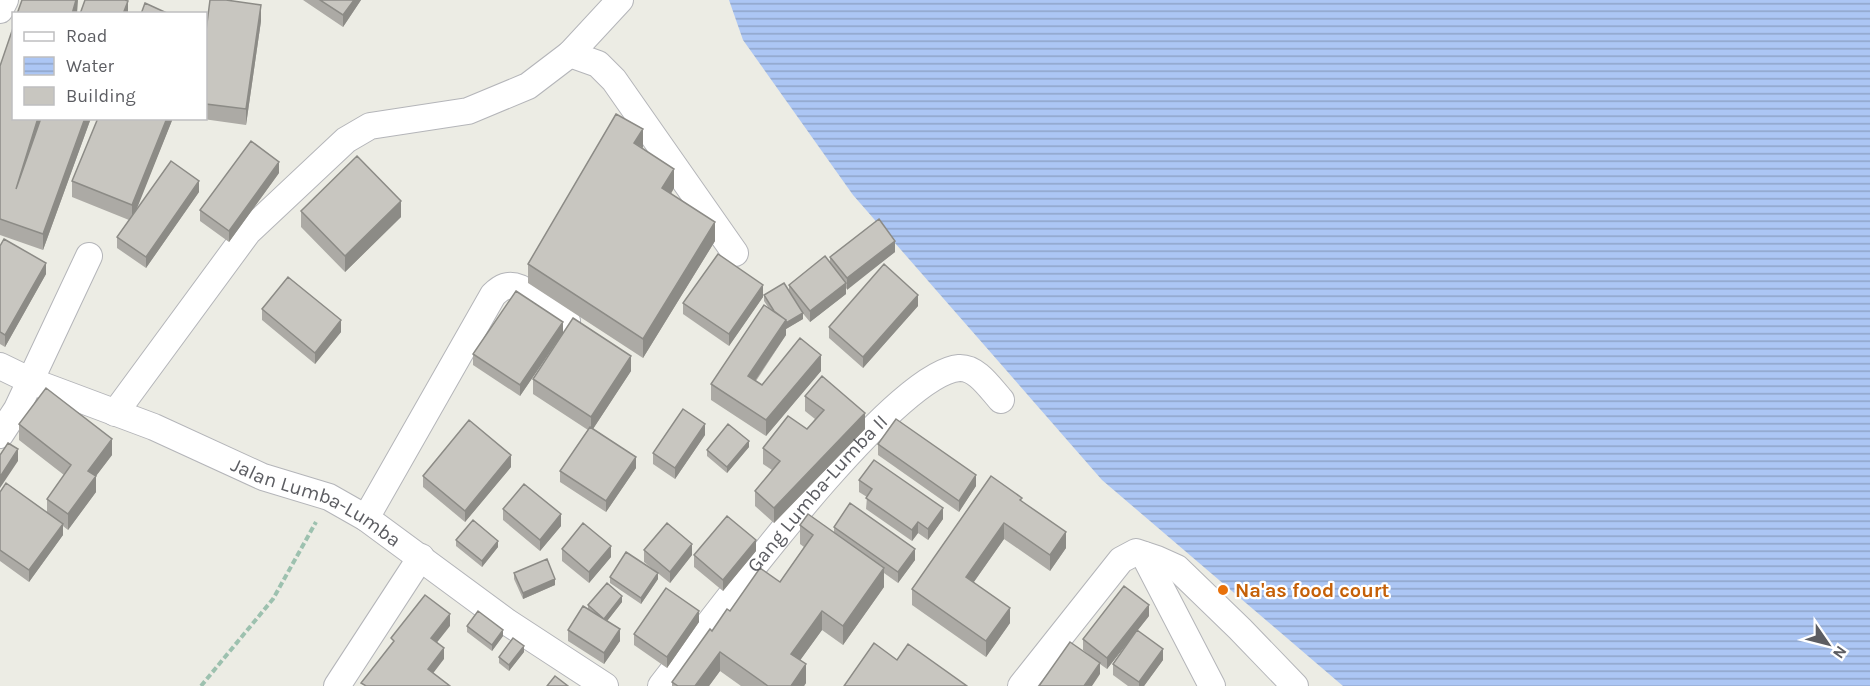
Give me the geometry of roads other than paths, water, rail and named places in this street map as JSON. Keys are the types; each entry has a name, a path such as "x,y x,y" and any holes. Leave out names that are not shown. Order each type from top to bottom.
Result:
{"street":[{"path":"0,10 5,0"},
{"path":"115,412 248,232 346,140 370,126 468,111 528,86 570,54 620,0"},
{"path":"570,54 598,64 614,80 735,253"},
{"path":"0,435 31,381 89,256"},
{"path":"366,518 493,296 500,288 513,285 520,288 567,321"},
{"name":"Jalan Lumba-Lumba","path":"0,366 31,381 154,427 262,477 329,498 366,518 507,622 605,686"},
{"name":"Gang Lumba-Lumba II","path":"661,686 787,525 867,433 904,400 933,377 962,368 974,371 1001,400"},
{"path":"337,686 421,557"},
{"path":"1021,686 1132,558"},
{"path":"1132,558 1212,686"},
{"path":"1132,558 1177,568 1294,686"}],"water":[{"path":"729,0 1870,0 1870,686 1343,686 1102,480 853,195 743,40"}],"place":[{"name":"Na'as food court","path":"1223,590"}]}
